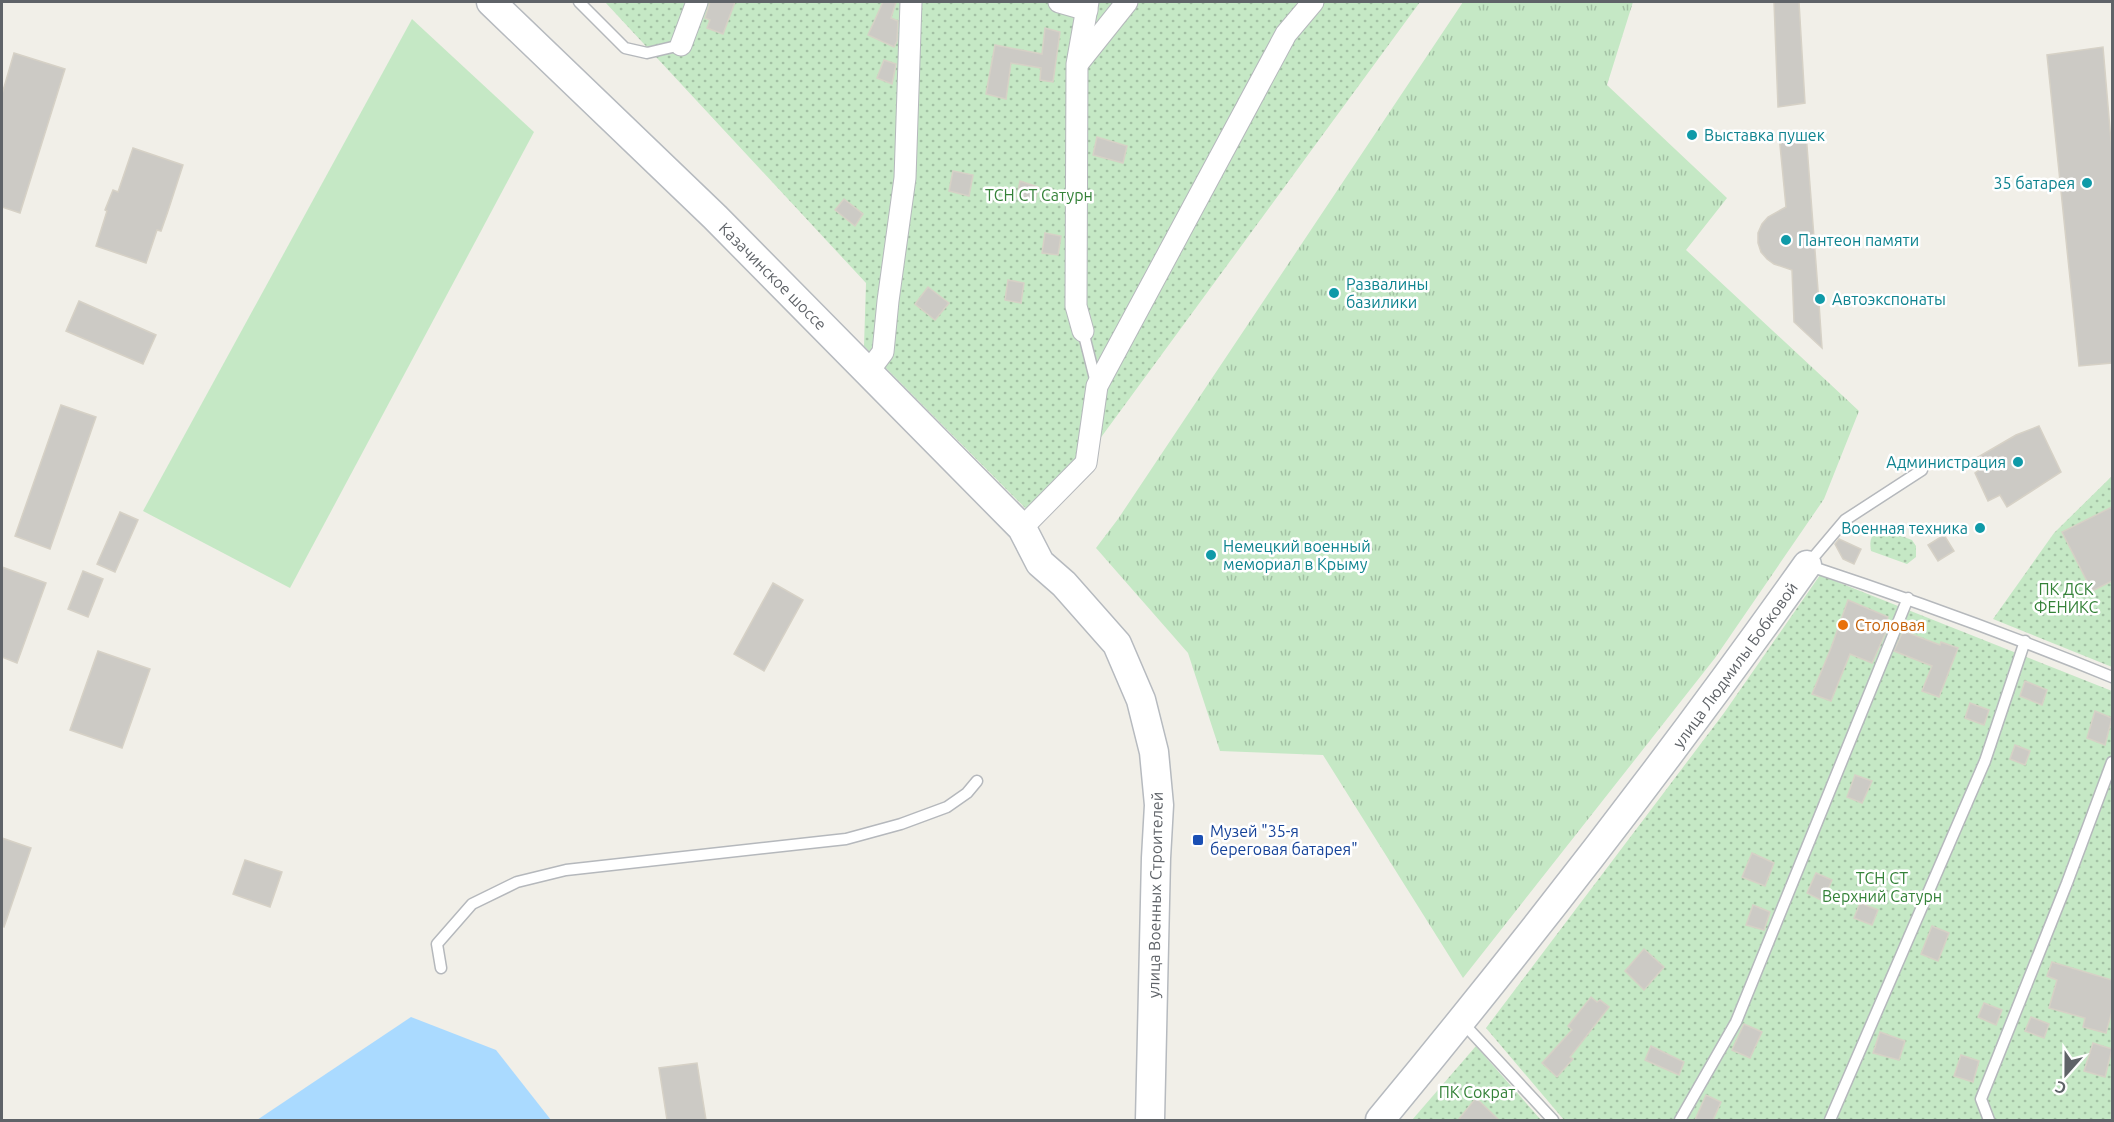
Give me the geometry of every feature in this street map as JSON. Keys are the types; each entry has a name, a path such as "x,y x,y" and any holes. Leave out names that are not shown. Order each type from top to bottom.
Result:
{"main road":[{"name":"Казачинское шоссе","path":"491,2 715,217 1022,528 1040,562"},
{"name":"улица Военных Строителей","path":"1040,562 1064,584 1117,644 1141,700 1154,752 1159,805 1150,1120"},
{"name":"улица Людмилы Бобковой","path":"1380,1120 1462,1022 1662,765 1807,565"}],"street":[{"path":"681,45 697,2"},
{"path":"868,372 883,352 905,178 911,2"},
{"path":"1059,2 1087,6 1077,64 1076,306 1083,331"},
{"path":"1077,64 1127,2"},
{"path":"1022,528 1086,464 1097,386 1286,34 1313,2"}],"lane":[{"path":"579,2 626,48 647,53 681,45"},
{"path":"1083,331 1097,386"},
{"path":"1807,565 1845,520 1922,470"},
{"name":"улица Людмилы Бобковой","path":"1807,565 1908,598 2025,641 2112,677"},
{"path":"1680,1120 1737,1022 1908,598"},
{"path":"1830,1120 1985,761 2025,641"},
{"path":"1989,1120 1981,1099 2067,883 2112,762"},
{"path":"441,968 438,944 472,904 517,882 566,870 846,839 893,827 947,807 967,793 977,781"},
{"path":"1462,1022 1553,1120"}],"green space":[{"name":"ТСН СТ Сатурн","path":"605,2 1420,2 1039,522 864,346 866,283"},
{"path":"1463,2 1633,2 1607,85 1727,198 1686,250 1859,411 1824,499 1715,658 1463,978 1323,755 1220,751 1188,653 1096,548 1118,519"},
{"path":"412,19 534,132 290,588 143,511"},
{"name":"ПК ДСК ФЕНИКС","path":"2112,476 2112,667 1993,619 2054,533"},
{"path":"1882,529 1912,540 1916,546 1916,557 1907,564 1871,551 1872,537"},
{"name":"ТСН СТ Верхний Сатурн","path":"1820,575 2112,691 2112,1120 1564,1120 1486,1028 1724,713"},
{"name":"ПК Сократ","path":"1476,1046 1541,1120 1412,1120"}],"water":[{"path":"411,1017 496,1050 551,1120 257,1120"}],"building":[{"path":"710,2 735,2 723,34 707,28 710,20 705,18"},
{"path":"883,2 896,2 891,18 898,21 897,41 894,47 868,35"},
{"path":"1774,2 1799,2 1805,103 1778,107"},
{"path":"1045,28 1060,32 1053,82 1040,80 1041,68 1011,63 1006,99 986,94 995,45 1042,54"},
{"name":"35 батарея","path":"2103,47 2112,153 2112,363 2079,366 2047,55"},
{"path":"14,53 65,69 20,213 2,207 2,94"},
{"path":"884,60 896,64 892,84 877,78"},
{"path":"1806,133 1822,348 1794,322 1792,270 1767,259 1758,243 1758,233 1762,224 1768,217 1786,207 1779,135"},
{"path":"1097,137 1127,146 1123,163 1093,155"},
{"path":"133,148 183,165 161,231 157,230 146,263 96,246 107,211 105,210 113,190 118,192"},
{"path":"953,171 973,175 969,196 949,191"},
{"path":"1020,181 1038,187 1035,201 1017,197"},
{"path":"844,199 863,214 855,226 835,210"},
{"path":"1045,233 1061,236 1058,255 1042,253"},
{"path":"1008,280 1024,283 1021,303 1005,300"},
{"path":"928,287 949,303 935,320 915,304"},
{"path":"79,301 156,335 143,364 66,331"},
{"path":"61,405 96,417 50,549 15,536"},
{"name":"Администрация","path":"2039,426 2061,472 2007,507 2000,495 1988,501 1975,473 1983,467 1978,457 2016,435"},
{"path":"2112,507 2112,581 2092,591 2062,532"},
{"path":"120,512 138,520 115,572 97,564"},
{"path":"1944,535 1954,551 1938,561 1928,545"},
{"path":"1839,539 1861,549 1854,564 1843,559 1835,544"},
{"path":"2,567 46,583 17,663 2,657"},
{"path":"83,571 103,579 88,617 68,609"},
{"path":"773,583 803,600 764,671 734,654"},
{"path":"1848,600 1888,617 1886,624 1889,625 1872,663 1850,654 1831,701 1812,694"},
{"path":"1903,631 1940,645 1941,642 1958,648 1939,697 1922,691 1932,666 1894,651"},
{"path":"98,651 150,669 122,748 70,730"},
{"path":"2025,681 2047,690 2042,705 2020,696"},
{"path":"1970,703 1989,710 1984,725 1965,718"},
{"path":"2095,711 2112,718 2105,745 2087,738"},
{"path":"2015,745 2030,751 2025,765 2010,759"},
{"path":"1855,775 1872,781 1862,803 1847,797"},
{"path":"2,838 31,848 4,927 2,926"},
{"path":"1752,853 1774,863 1765,886 1742,877"},
{"path":"245,860 282,872 270,907 233,894"},
{"path":"1816,873 1832,880 1823,901 1807,893"},
{"path":"1860,903 1878,910 1872,925 1854,918"},
{"path":"1753,905 1770,912 1764,930 1746,925"},
{"path":"1932,926 1949,933 1938,961 1921,954"},
{"path":"1644,949 1664,967 1644,990 1625,971"},
{"path":"2052,962 2112,980 2112,1011 2106,1033 2083,1027 2085,1018 2049,1008 2057,980 2047,976"},
{"path":"1591,997 1609,1007 1570,1057 1573,1059 1557,1077 1542,1063 1572,1030 1568,1026"},
{"path":"1984,1003 2002,1010 1996,1025 1978,1017"},
{"path":"2031,1017 2049,1024 2044,1038 2025,1031"},
{"path":"1744,1024 1762,1032 1750,1058 1732,1050"},
{"path":"1880,1032 1905,1041 1899,1060 1873,1053"},
{"path":"2093,1043 2112,1049 2105,1077 2084,1071"},
{"path":"1651,1046 1684,1062 1679,1075 1645,1060"},
{"path":"1961,1055 1979,1061 1973,1082 1954,1076"},
{"path":"697,1063 706,1120 667,1120 659,1068"},
{"path":"1706,1095 1721,1102 1713,1120 1695,1120"},
{"path":"1476,1098 1499,1120 1458,1120"}],"place":[{"name":"Выставка пушек","path":"1692,135"},
{"name":"35 батарея","path":"2087,183"},
{"name":"Пантеон памяти","path":"1786,240"},
{"name":"Развалины базилики","path":"1334,293"},
{"name":"Автоэкспонаты","path":"1820,299"},
{"name":"Администрация","path":"2018,462"},
{"name":"Военная техника","path":"1980,528"},
{"name":"Немецкий военный мемориал в Крыму","path":"1211,555"},
{"name":"Столовая","path":"1843,625"},
{"name":"Музей \"35-я береговая батарея\"","path":"1198,840"}]}
